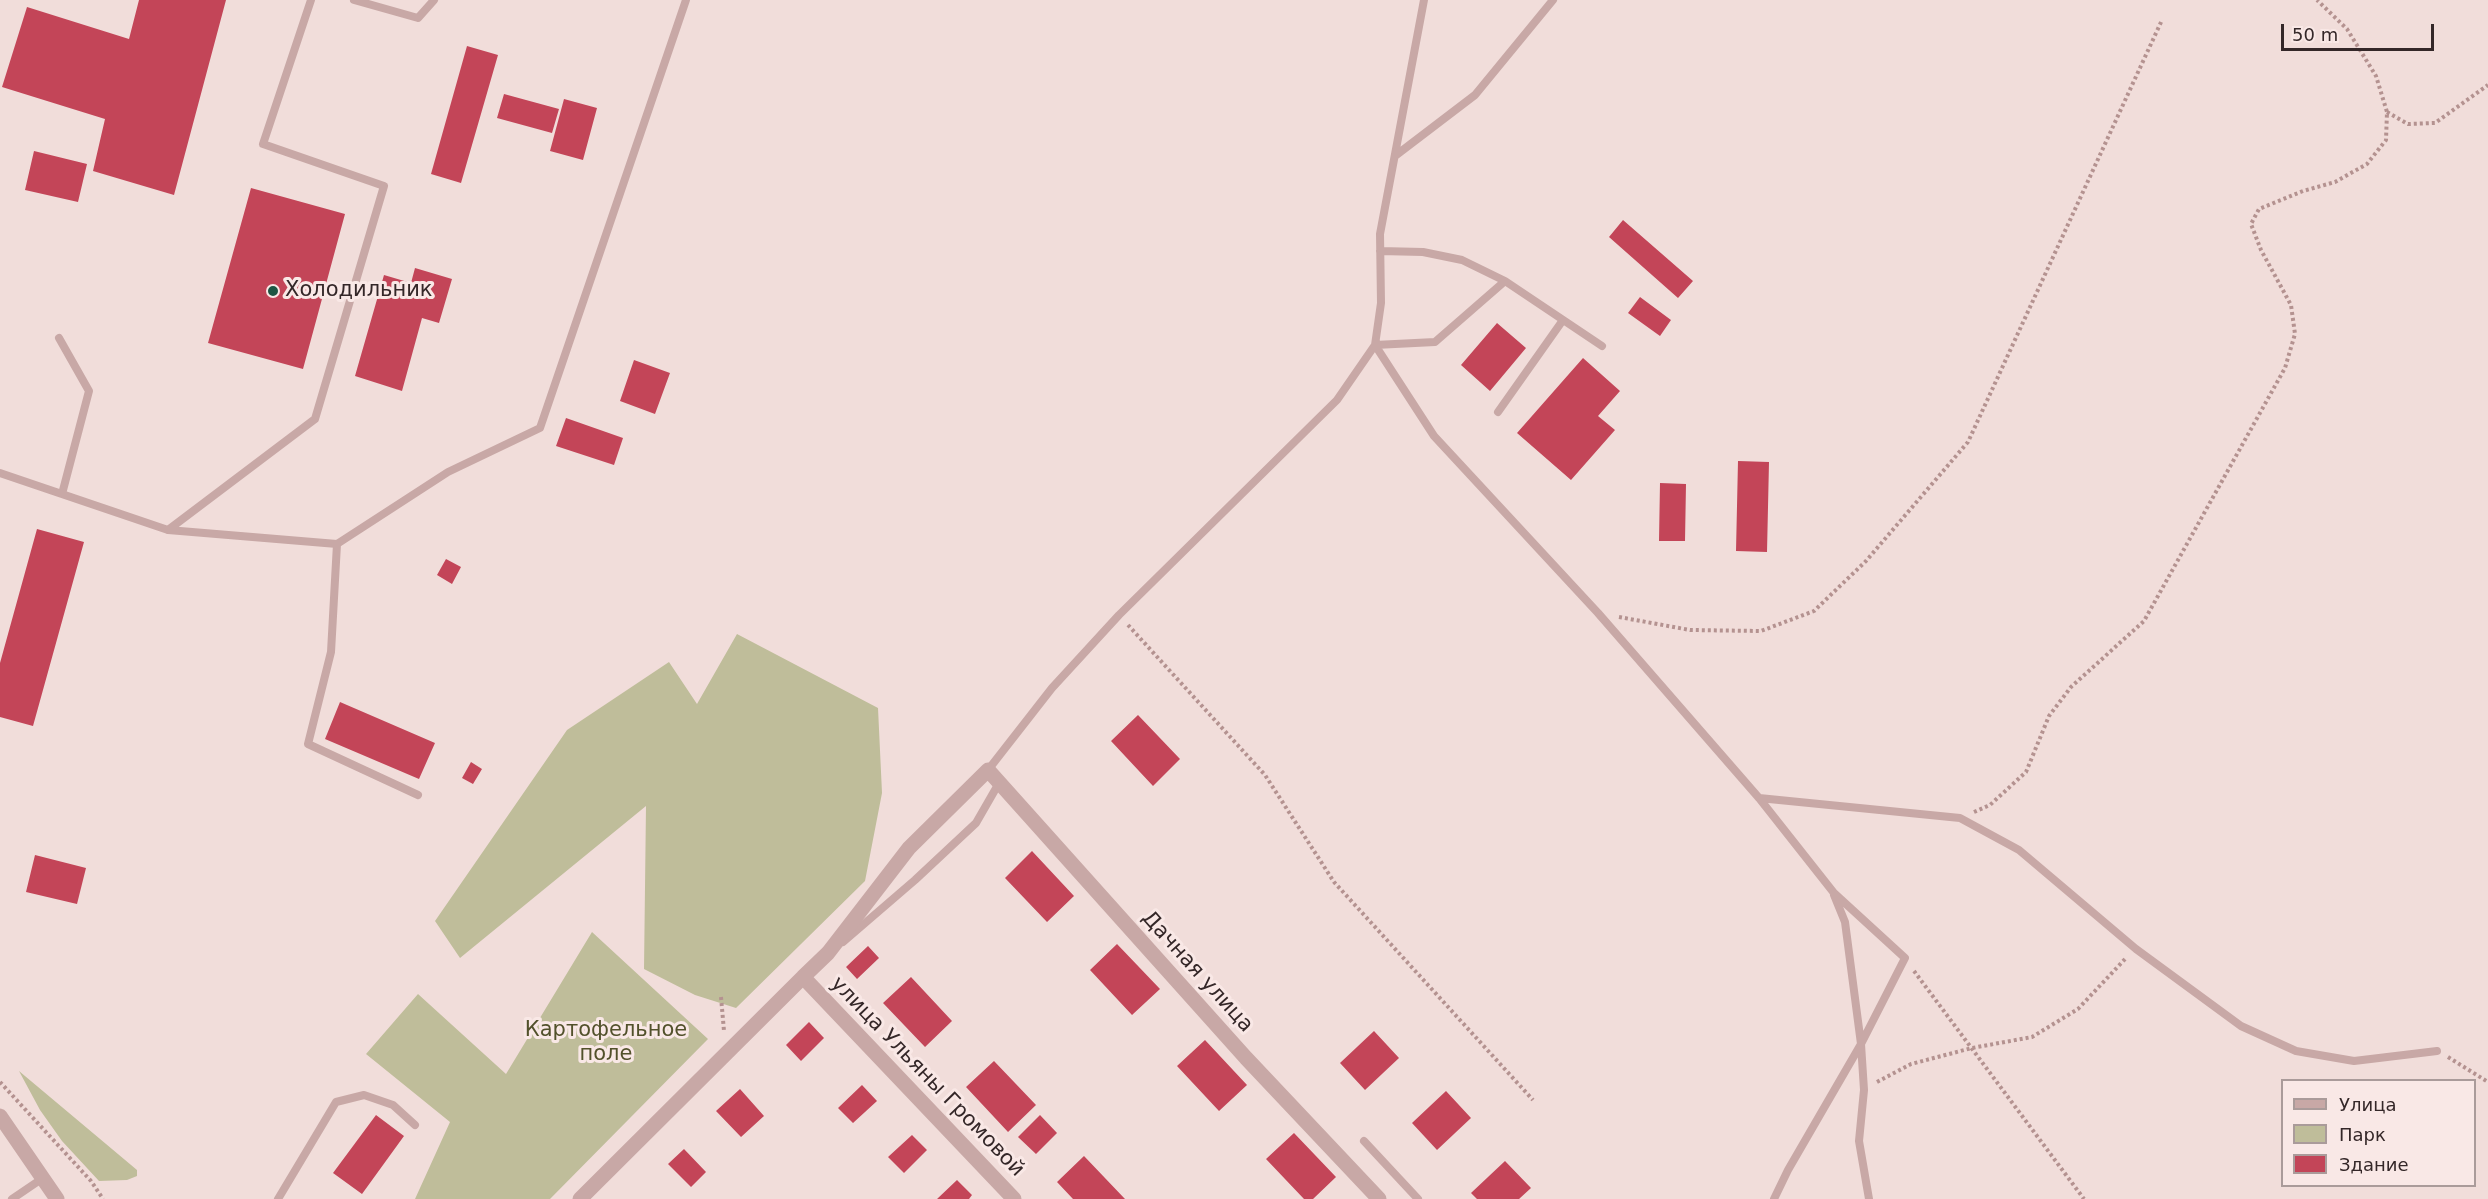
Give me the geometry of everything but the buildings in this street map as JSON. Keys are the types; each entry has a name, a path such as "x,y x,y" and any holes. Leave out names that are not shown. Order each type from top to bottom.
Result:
{"street":[{"name":"Дачная улица","path":"988,770 1246,1058 1378,1199"},
{"path":"803,977 828,952 909,848 988,770"},
{"name":"улица Ульяны Громовой","path":"580,1199 803,977 1014,1199"},
{"path":"0,1116 57,1199"}],"lane":[{"path":"168,530 315,419 384,186 263,144 311,0"},
{"path":"354,0 418,18 434,0"},
{"path":"0,473 168,530 337,544 448,472 540,428 686,0"},
{"path":"988,770 1052,688 1119,615 1337,400 1375,345 1381,303 1380,234 1424,0"},
{"path":"1395,156 1475,95 1553,0"},
{"path":"1380,251 1423,252 1462,260 1505,281 1602,346"},
{"path":"1375,345 1435,342 1505,281"},
{"path":"1498,412 1563,320"},
{"path":"59,338 89,391 62,494"},
{"path":"1375,345 1434,436 1598,613 1759,798 1834,893 1905,958 1861,1044 1788,1170 1774,1199"},
{"path":"337,544 331,652 308,744 418,795"},
{"path":"828,952 859,930 976,823 999,783"},
{"path":"1759,798 1960,818 2019,850 2136,949 2241,1026 2296,1051 2354,1061 2437,1051"},
{"path":"1834,893 1845,922 1861,1044 1863,1090 1859,1141 1869,1199"},
{"path":"278,1199 336,1102 364,1095 393,1105 415,1125"},
{"path":"1364,1141 1418,1199"},
{"path":"12,1199 43,1178"}],"path":[{"path":"1960,818 1990,805 2026,772 2049,716 2072,687 2144,621 2285,368 2295,334 2291,304 2261,250 2251,224 2259,208 2303,191 2335,182 2367,164 2386,140 2387,112 2376,76 2347,29 2317,0"},
{"path":"1598,613 1690,630 1761,632 1814,611 1866,561 1968,442 2162,20"},
{"path":"2387,112 2408,124 2435,123 2488,85"},
{"path":"1119,615 1265,775 1334,882 1533,1100"},
{"path":"1863,1090 1911,1064 1972,1048 2032,1037 2078,1009 2136,949"},
{"path":"1905,958 2085,1199"},
{"path":"721,997 724,1039 730,1051"},
{"path":"2437,1051 2488,1082"},
{"path":"0,1082 91,1181 103,1199"}],"green space":[{"path":"737,634 878,708 882,793 865,881 736,1008 695,995 644,969 646,806 460,958 435,921 567,730 669,662 697,704"},
{"name":"Картофельное поле","path":"592,932 708,1039 550,1199 415,1199 450,1122 366,1054 418,994 506,1074"},
{"path":"19,1071 137,1170 137,1176 127,1180 99,1181 62,1141 40,1110"}],"place":[{"name":"Холодильник","path":"273,291"}]}
